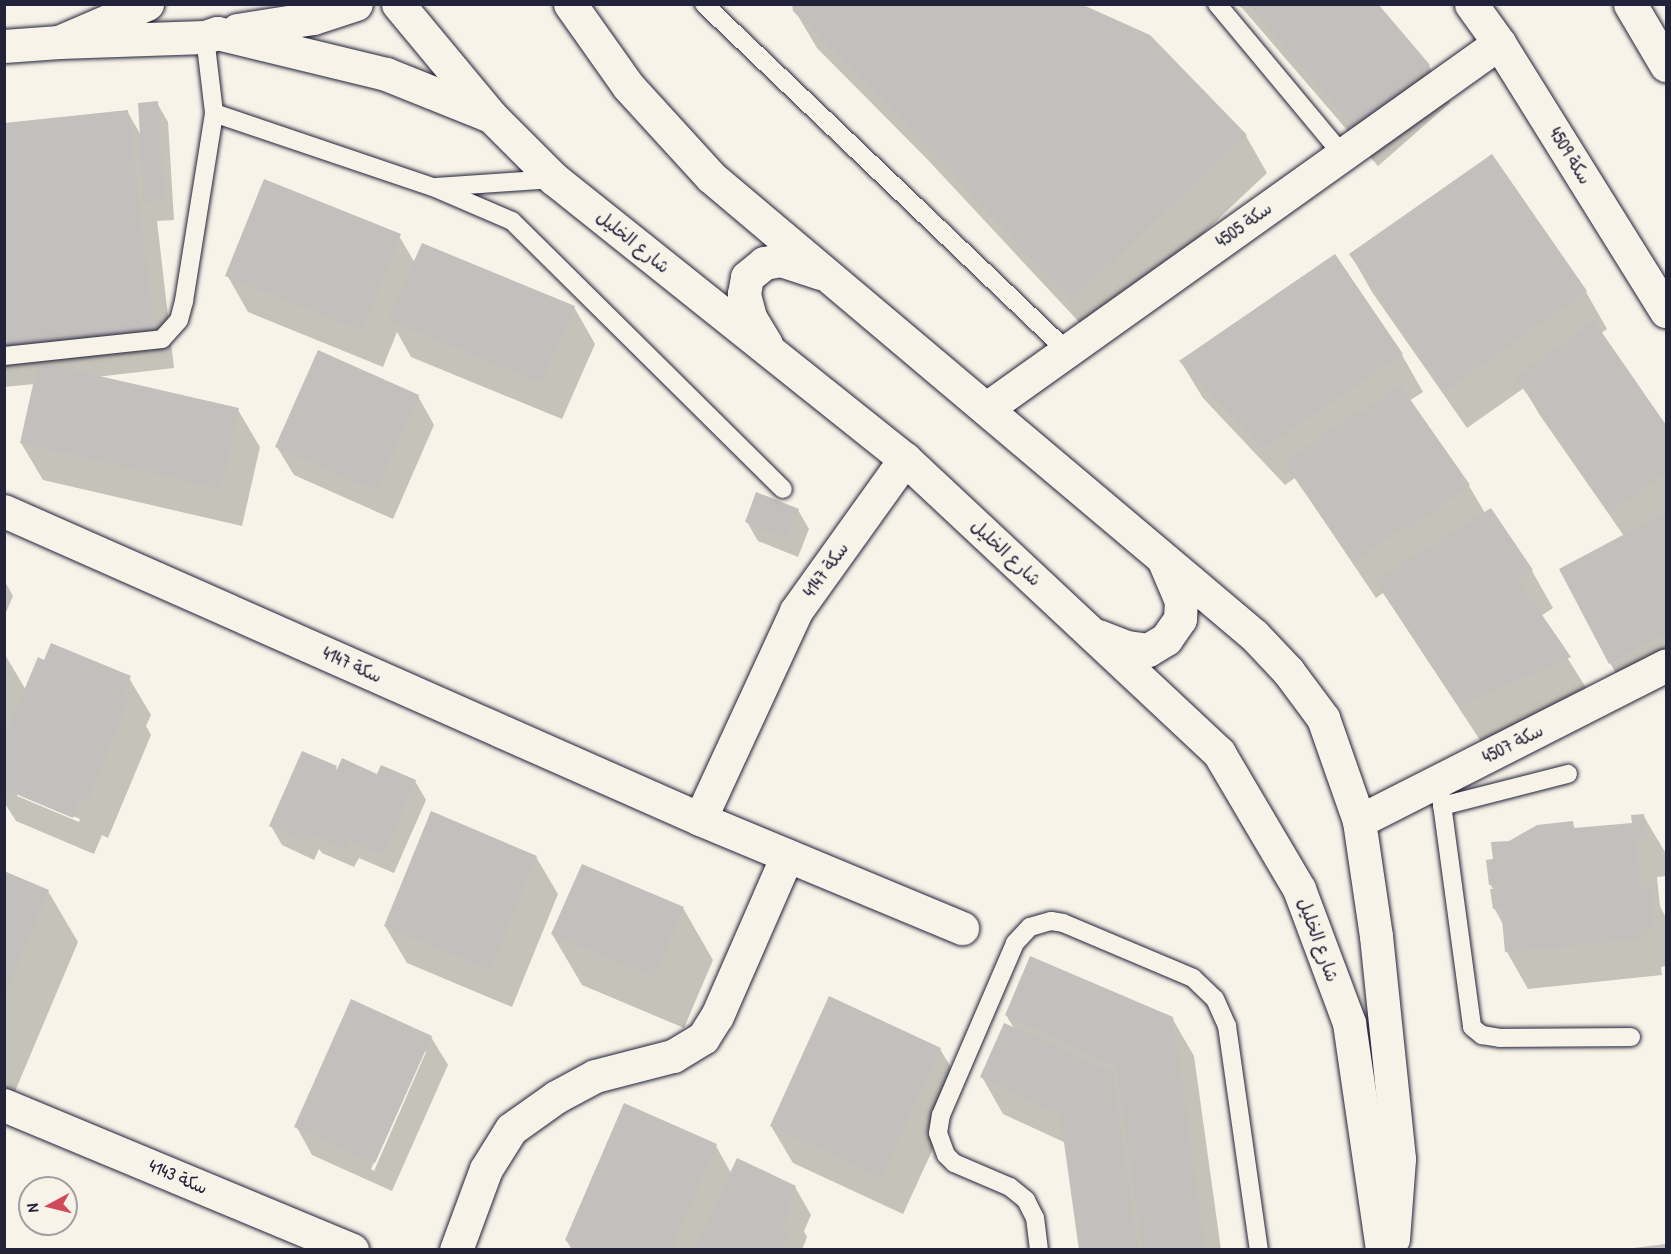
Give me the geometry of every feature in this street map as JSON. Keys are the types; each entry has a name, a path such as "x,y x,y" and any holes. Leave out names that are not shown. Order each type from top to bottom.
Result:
{"street":[{"path":"60,42 147,4"},
{"path":"4,46 211,35 312,18 356,4"},
{"name":"شارع الخليل","path":"398,4 491,116 554,179 905,459 1218,753 1299,889 1349,1023 1382,1250"},
{"path":"570,4 628,86 711,177 1254,635 1288,671 1323,718 1359,821 1376,936 1399,1159 1392,1250"},
{"name":"سكة 4509","path":"1471,4 1499,43 1666,310"},
{"path":"1630,4 1666,65"},
{"path":"211,35 386,74 491,116"},
{"name":"سكة 4505","path":"987,408 1499,43"},
{"path":"771,352 750,317 744,294 747,277 764,263 781,260 831,276"},
{"name":"سكة 4147","path":"700,819 796,611 905,459"},
{"name":"سكة 4147","path":"4,511 700,819 962,928"},
{"path":"1091,633 1127,647 1148,650 1166,639 1180,619 1180,601 1164,561"},
{"name":"سكة 4507","path":"1359,821 1441,794 1666,665"},
{"path":"456,1250 486,1169 511,1129 556,1097 595,1076 673,1056 703,1038 717,1016 787,856"},
{"name":"سكة 4143","path":"4,1104 352,1250"}],"lane":[{"path":"704,4 1067,351"},
{"path":"1217,4 1343,155"},
{"path":"4,356 162,339 178,320 184,301 214,113 211,35"},
{"path":"214,113 433,187 512,221 783,489"},
{"path":"433,187 554,179"},
{"path":"1568,774 1441,794 1472,1027 1482,1035 1500,1038 1631,1037"},
{"path":"1039,1250 1035,1218 1026,1200 1010,1187 954,1163 946,1155 938,1133 941,1115 1015,944 1030,927 1052,921 1063,923 1193,978 1215,999 1227,1026 1259,1250"}],"building":[{"path":"792,4 1081,4 1150,35 1247,135 1071,301 905,123 793,11"},
{"path":"1249,4 1378,4 1430,65 1356,130"},
{"path":"158,101 164,201 144,202 138,103"},
{"path":"128,110 154,331 4,348 4,123"},
{"path":"1492,154 1587,291 1445,391 1349,254"},
{"path":"264,179 401,234 362,331 225,276"},
{"path":"422,243 575,306 541,383 388,320"},
{"path":"1335,254 1403,354 1263,449 1179,361"},
{"path":"1594,321 1666,425 1666,473 1610,512 1515,377"},
{"path":"318,350 419,395 376,491 275,447"},
{"path":"38,362 239,408 221,489 20,443"},
{"path":"1400,385 1470,485 1411,528 1408,524 1354,562 1284,463 1356,411 1359,415"},
{"path":"756,492 799,509 787,539 745,522"},
{"path":"1491,508 1533,570 1518,580 1571,657 1459,706 1375,580"},
{"path":"1666,512 1666,633 1609,664 1559,569"},
{"path":"51,643 131,676 124,693 130,697 87,802 80,799 73,818 4,789 4,738 38,657 44,660"},
{"path":"302,751 337,766 304,842 269,826"},
{"path":"342,758 377,774 381,765 416,780 383,855 348,840 344,849 309,834"},
{"path":"431,811 537,856 490,970 384,926"},
{"path":"1644,814 1647,839 1636,840 1641,887 1650,886 1654,929 1641,930 1642,939 1505,952 1501,908 1493,909 1490,889 1497,889 1497,884 1489,885 1486,860 1493,859 1491,842 1509,841 1537,825 1573,821 1574,828 1632,823 1631,815"},
{"path":"582,864 684,907 654,977 551,934"},
{"path":"4,871 49,890 5,994 4,994"},
{"path":"1030,956 1173,1017 1205,1250 1143,1250 1116,1067 1005,1015"},
{"path":"829,996 941,1048 881,1178 770,1126"},
{"path":"351,999 432,1036 375,1163 294,1127"},
{"path":"1004,1023 1113,1072 1138,1250 1079,1250 1060,1114 980,1077"},
{"path":"624,1103 717,1144 671,1250 585,1250 565,1240"},
{"path":"737,1158 796,1186 787,1205 792,1207 783,1228 790,1231 781,1250 694,1250"},
{"path":"1666,1244 1666,1250 1634,1250 1634,1248"}]}
